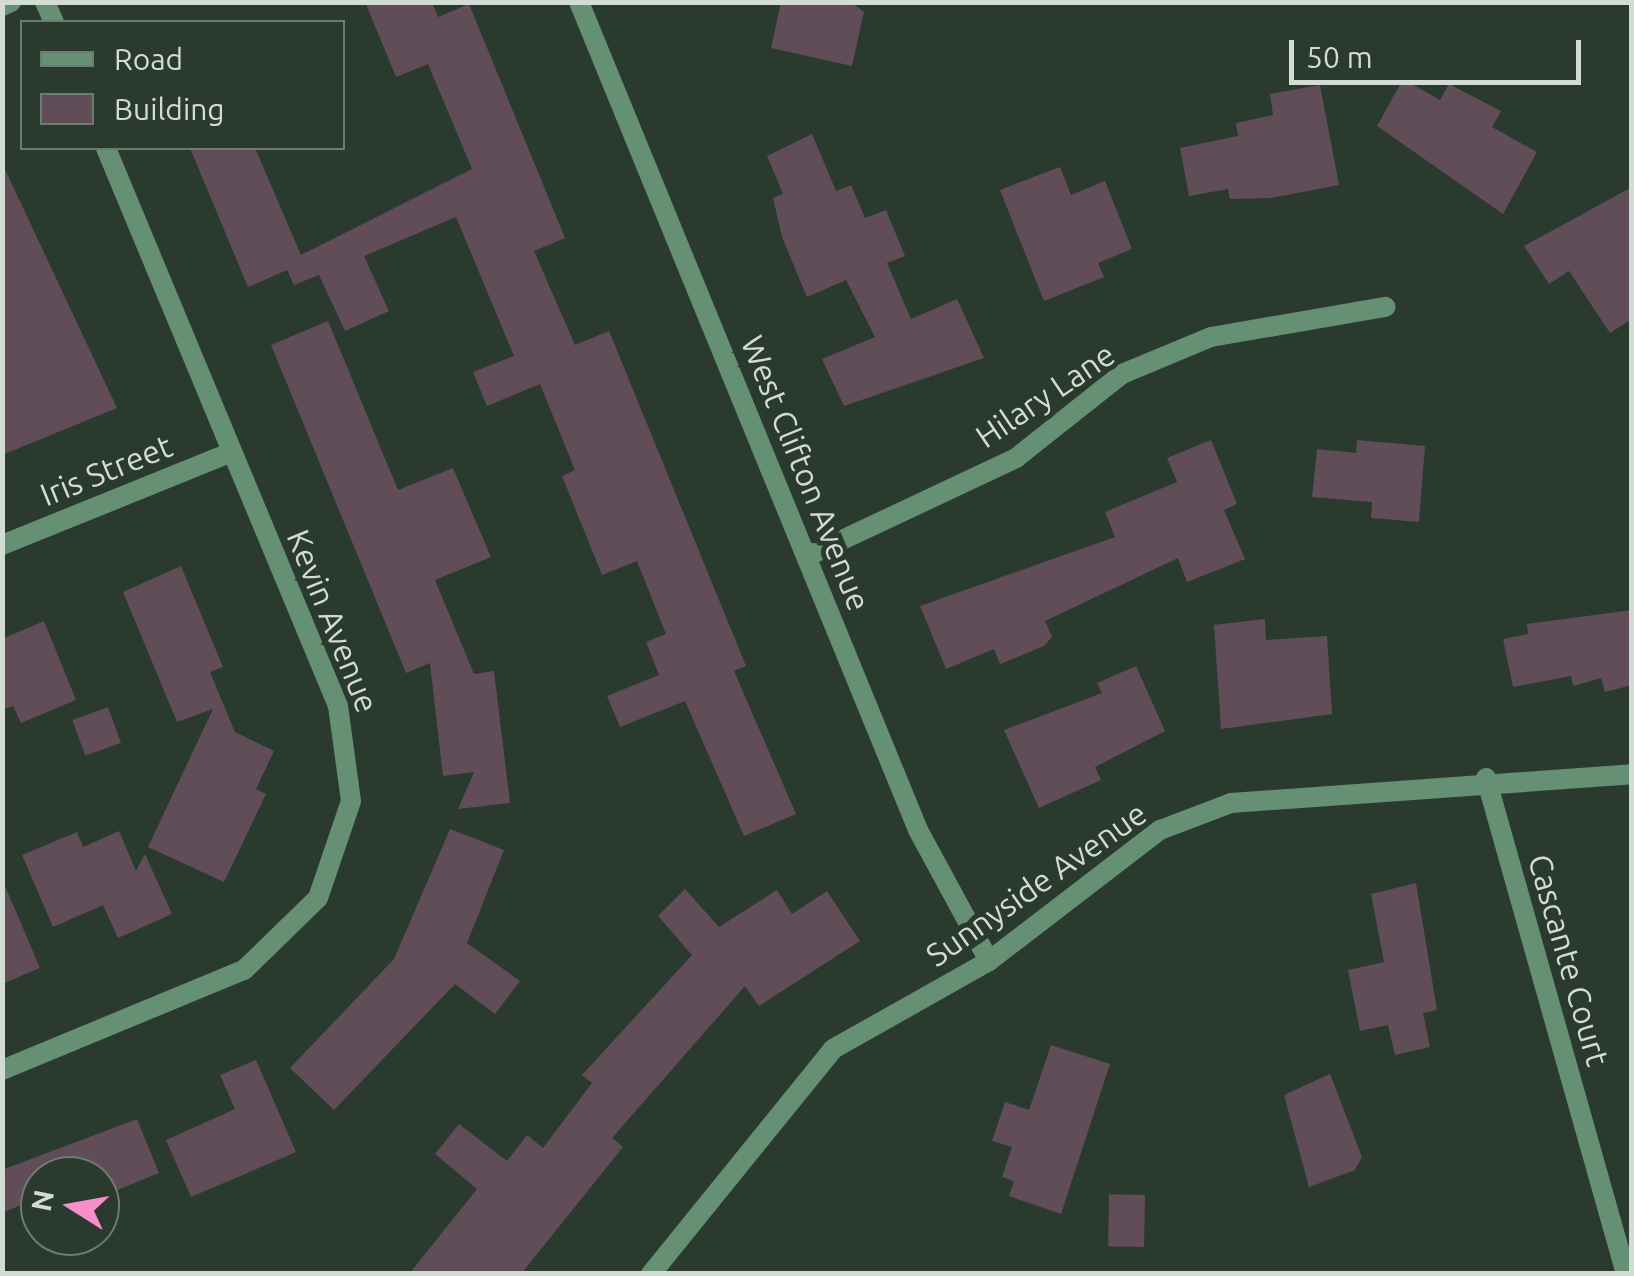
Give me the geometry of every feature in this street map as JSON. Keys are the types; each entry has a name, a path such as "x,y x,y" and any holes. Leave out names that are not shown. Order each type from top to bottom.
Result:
{"street":[{"path":"2,6 11,2"},
{"name":"West Clifton Avenue","path":"580,2 918,830 989,960"},
{"name":"Kevin Avenue","path":"2,1070 244,970 318,898 336,855 351,801 350,745 107,150"},
{"name":"Hilary Lane","path":"808,556 1016,458 1122,374 1210,337 1385,307"},
{"name":"Iris Street","path":"2,545 232,452"},
{"name":"Sunnyside Avenue","path":"651,1274 808,1072 989,960 1160,830 1231,803 1486,778 1632,774"},
{"name":"Cascante Court","path":"1486,778 1626,1274"}],"building":[{"path":"365,2 432,2 438,17 469,4 565,238 534,251 575,345 609,331 746,666 734,671 796,814 744,836 685,701 620,727 607,696 659,675 646,642 666,634 637,561 602,575 562,476 575,470 540,384 487,406 473,372 514,356 456,217 364,256 389,311 345,331 319,275 294,285 287,270 248,287 191,150 256,150 301,255 472,169 428,64 396,77"},
{"path":"781,2 851,2 864,12 852,66 771,48"},
{"path":"1403,79 1440,100 1449,84 1501,111 1492,127 1537,152 1503,214 1377,126"},
{"path":"1320,85 1339,185 1271,198 1230,199 1228,189 1189,196 1180,148 1238,136 1236,123 1273,115 1270,94"},
{"path":"812,134 836,191 851,185 865,218 886,210 905,256 887,263 911,319 957,299 984,358 844,406 822,359 875,337 846,280 807,297 782,237 773,198 783,194 767,156"},
{"path":"2,163 117,408 2,455"},
{"path":"1060,167 1071,195 1105,181 1132,249 1098,263 1104,277 1044,301 1000,190"},
{"path":"1632,187 1632,319 1610,333 1569,271 1549,284 1524,246"},
{"path":"328,321 398,490 453,468 491,557 435,580 474,674 494,671 510,803 458,809 474,772 443,776 430,663 406,673 271,345"},
{"path":"1211,440 1237,504 1224,510 1245,559 1187,582 1178,558 1045,621 1052,637 1044,646 1000,664 994,649 946,669 920,606 1115,537 1105,512 1177,482 1167,458"},
{"path":"1357,440 1425,446 1419,522 1371,518 1372,502 1312,497 1317,449 1356,453"},
{"path":"181,566 223,667 210,672 235,732 274,751 256,789 266,794 224,882 148,847 213,709 177,722 123,592"},
{"path":"1632,610 1632,685 1605,692 1601,678 1573,686 1571,676 1513,687 1503,639 1528,634 1527,624"},
{"path":"1265,619 1266,640 1327,636 1332,714 1221,729 1214,625"},
{"path":"44,621 76,700 21,723 13,706 2,710 2,639"},
{"path":"1136,666 1165,731 1095,767 1101,780 1039,808 1004,730 1102,693 1097,683"},
{"path":"108,707 121,743 85,756 72,720"},
{"path":"450,829 504,850 467,943 520,981 495,1014 455,984 334,1110 290,1068 394,959"},
{"path":"119,831 136,871 145,854 172,914 118,938 103,905 53,927 22,855 77,832 83,847"},
{"path":"2,879 40,968 2,984"},
{"path":"1416,883 1437,1010 1423,1013 1430,1047 1395,1055 1388,1025 1360,1031 1348,970 1384,962 1371,894"},
{"path":"685,889 719,927 777,890 792,914 827,891 860,941 759,1006 745,986 612,1138 623,1147 521,1274 409,1274 477,1189 435,1154 459,1124 507,1161 527,1135 543,1148 592,1083 582,1075 692,955 658,916"},
{"path":"1051,1045 1110,1064 1061,1214 1009,1196 1014,1181 1002,1177 1012,1147 992,1141 1005,1102 1029,1110"},
{"path":"256,1060 296,1152 191,1197 166,1140 235,1109 220,1075"},
{"path":"1330,1074 1362,1157 1355,1170 1309,1187 1284,1095"},
{"path":"137,1119 159,1173 120,1189 120,1156 39,1156"},
{"path":"20,1163 20,1205 2,1213 2,1170"},
{"path":"1109,1194 1145,1195 1144,1247 1108,1246"}]}
